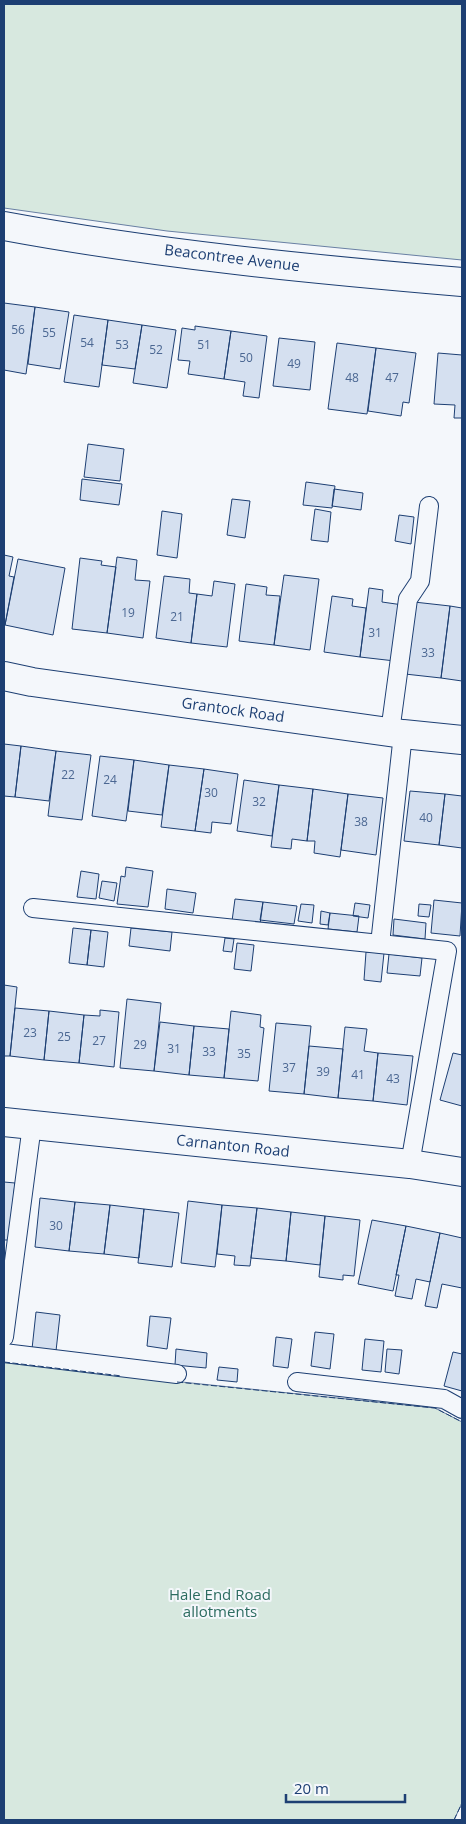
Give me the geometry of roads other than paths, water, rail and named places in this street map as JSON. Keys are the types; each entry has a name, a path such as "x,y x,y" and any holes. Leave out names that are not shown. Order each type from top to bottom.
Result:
{"street":[{"name":"Beacontree Avenue","path":"4,226 78,240 343,272 462,282"},
{"name":"Grantock Road","path":"4,676 32,682 396,733 462,740"},
{"name":"Carnanton Road","path":"4,1122 410,1164 462,1172"}],"lane":[{"path":"380,944 408,599 420,580 430,506"},
{"path":"33,908 454,952 410,1164"},
{"path":"4,1336 32,1125"},
{"path":"4,1353 177,1374"},
{"path":"297,1382 444,1400 462,1409"}],"park label":[{"name":"Hale End Road allotments","path":"220,1604"}]}
